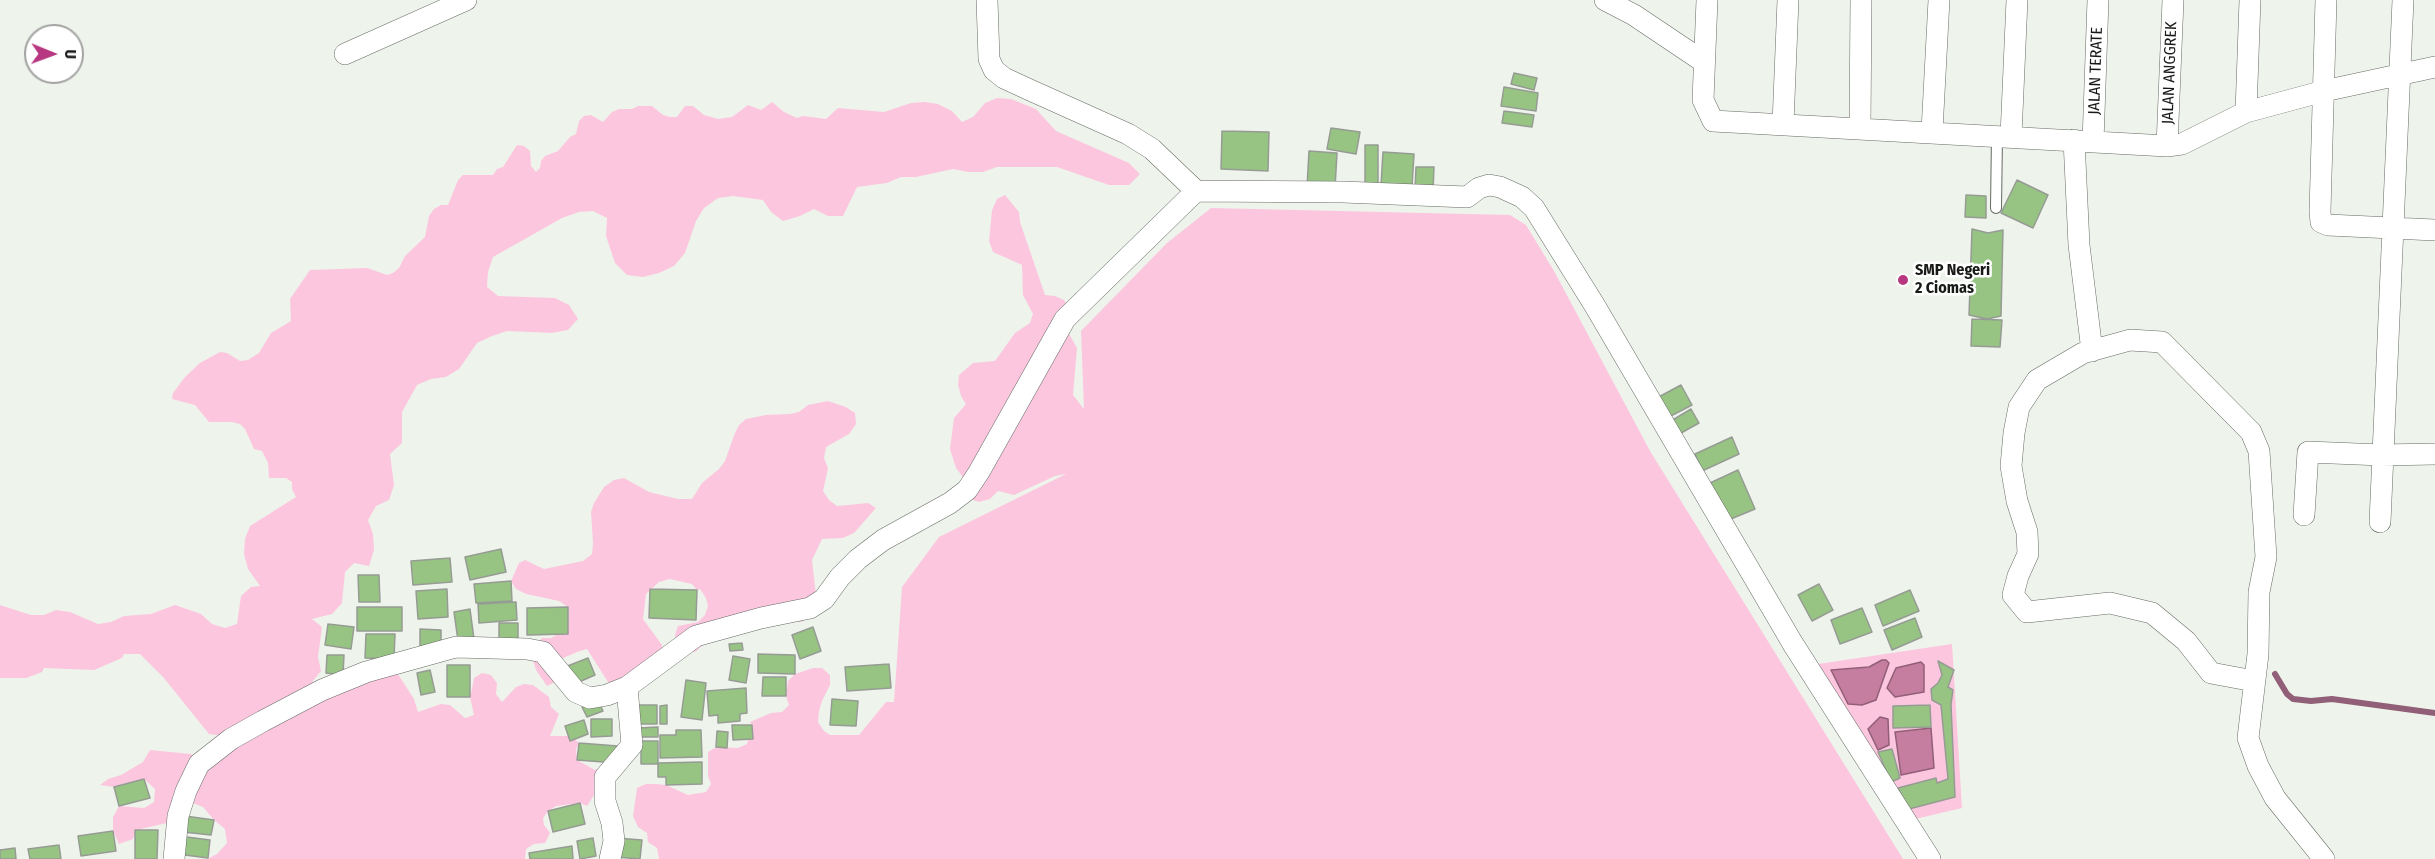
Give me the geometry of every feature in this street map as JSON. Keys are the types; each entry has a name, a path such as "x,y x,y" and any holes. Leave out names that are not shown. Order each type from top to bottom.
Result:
{"street":[{"path":"345,54 466,0"},
{"path":"987,0 989,59 994,70 1004,78 1128,134 1152,149 1196,190 1467,197 1479,188 1489,185 1500,187 1522,197 1534,208 1595,306 1793,644 1930,859"},
{"path":"1605,0 1634,7 1704,62"},
{"path":"1707,0 1703,100 1713,121 1932,131 2167,146 2182,144 2246,112 2324,91 2435,67"},
{"path":"1783,124 1788,0"},
{"path":"1860,128 1861,0"},
{"path":"1932,131 1939,0"},
{"path":"2004,135 2017,0"},
{"name":"JALAN TERATE","path":"2092,351 2079,245 2083,141 2098,0"},
{"name":"JALAN ANGGREK","path":"2167,146 2173,0"},
{"path":"2246,112 2250,0"},
{"path":"2326,0 2319,212 2321,222 2328,225 2435,230"},
{"path":"2380,522 2403,0"},
{"path":"174,859 178,816 186,791 199,764 231,739 263,721 322,690 366,672 456,647 493,647 543,652 570,687 590,698 627,687 696,636 761,618 810,608 824,599 840,577 874,546 907,525 950,503 967,490 1065,319 1196,190"},
{"path":"2254,681 2211,673 2186,641 2152,613 2110,603 2027,612 2013,595 2018,576 2028,554 2027,532 2017,501 2011,466 2019,407 2037,380 2082,353 2130,340 2162,342 2251,432 2259,451 2266,557 2259,592 2258,654 2248,738 2258,765 2275,798 2324,859"},
{"path":"2304,515 2308,452 2382,455 2435,454"},
{"path":"610,859 614,841 612,823 605,801 605,777 632,745 627,687"}],"lane":[{"path":"1996,208 2004,135"}],"shaded area":[{"path":"997,98 1011,99 1036,109 1056,131 1129,163 1140,174 1129,185 1109,185 1057,167 997,167 983,172 953,169 857,187 843,216 828,216 814,209 783,221 771,212 763,200 733,196 718,198 704,208 696,221 685,253 674,266 643,277 627,275 615,263 606,236 607,218 593,211 579,212 562,218 493,257 488,272 487,287 498,296 555,298 569,305 578,319 568,330 552,333 507,331 492,336 477,343 459,369 446,377 431,379 417,385 402,412 402,443 390,454 394,485 389,500 376,506 368,520 373,534 374,550 369,566 354,563 345,572 342,603 332,614 312,619 322,627 318,657 321,671 312,682 398,674 414,699 418,712 441,704 450,705 465,718 474,715 470,697 474,678 482,673 491,675 497,683 496,694 502,702 516,687 524,684 533,685 549,697 551,707 559,714 550,736 571,736 579,743 576,749 577,760 595,770 603,766 602,783 587,806 580,803 556,806 548,811 543,818 544,825 550,833 545,843 534,844 526,849 525,859 207,859 217,854 227,843 225,829 203,807 190,802 178,816 167,823 136,830 133,839 119,844 113,831 113,817 119,806 144,808 154,802 155,789 144,779 114,787 100,785 143,762 150,750 191,754 199,764 224,736 209,734 163,677 140,654 124,654 122,658 94,670 44,668 42,672 26,678 0,678 0,605 31,615 44,615 56,610 70,612 98,624 111,622 124,616 151,614 175,605 201,614 212,624 225,628 237,624 241,596 251,587 260,586 248,569 244,554 245,539 250,526 296,497 292,489 292,482 286,478 269,478 268,463 262,451 254,449 245,429 240,424 209,422 195,405 172,399 173,393 200,363 220,352 227,353 240,361 248,360 259,353 271,333 291,321 290,299 310,270 367,268 387,275 393,273 399,268 405,256 425,237 429,216 434,209 441,205 448,205 458,180 463,175 493,175 497,169 503,167 517,145 524,146 530,151 531,166 536,172 545,156 558,151 570,137 576,134 579,121 584,116 591,115 603,122 612,112 638,106 652,106 663,115 677,117 685,106 693,106 704,115 718,119 732,117 748,105 761,110 772,102 784,112 797,118 803,116 826,119 838,108 884,112 911,103 925,102 938,104 952,111 962,122 973,117 985,103"},
{"path":"1005,195 1019,212 1020,222 1045,295 1064,300 1070,309 1067,330 1077,348 1073,395 1084,409 1081,331 1167,243 1211,208 1510,215 1526,225 1554,271 1650,451 1903,859 659,859 657,848 648,842 647,833 638,827 633,816 637,788 646,784 656,784 666,785 688,795 706,792 711,784 708,776 708,752 716,747 738,748 747,744 752,725 750,722 771,713 782,712 789,705 786,696 788,681 795,674 813,668 822,668 830,675 830,685 819,711 818,722 824,731 830,735 859,735 886,702 894,702 902,587 939,537 1066,474 1055,476 1014,495 998,491 990,499 979,502 961,496 962,476 956,468 950,449 954,418 966,404 958,385 959,375 973,363 995,361 1015,333 1030,323 1033,314 1023,295 1022,265 993,252 989,241 992,210 997,199"},
{"path":"828,401 846,407 855,413 856,424 849,434 826,447 824,458 828,468 823,491 837,506 868,503 876,508 854,533 843,538 822,539 812,560 815,607 802,622 790,621 711,638 695,652 683,652 676,646 675,635 678,626 698,622 705,615 708,606 700,589 697,590 692,584 670,579 659,582 646,594 643,619 662,645 662,655 619,684 608,682 587,649 561,659 562,679 547,686 536,670 533,660 537,644 542,638 551,638 560,633 569,617 568,607 559,601 526,594 516,589 511,581 519,563 525,560 544,569 583,561 592,554 591,512 604,487 614,480 624,478 649,492 678,499 692,499 702,483 725,461 739,425 746,419 790,414 799,412 808,405"},
{"path":"1952,644 1962,808 1915,819 1818,664"},
{"path":"1882,660 1889,663 1876,700 1862,705 1848,704 1831,670 1869,667"},
{"path":"1921,662 1924,665 1924,692 1895,697 1887,688 1896,668"},
{"path":"1880,717 1888,719 1889,745 1878,750 1868,729"},
{"path":"1931,728 1934,768 1901,775 1895,732"}],"building":[{"path":"1514,73 1537,78 1534,90 1511,84"},
{"path":"1504,87 1538,93 1536,111 1501,106"},
{"path":"1504,111 1534,115 1532,127 1502,123"},
{"path":"1331,128 1360,132 1356,154 1327,149"},
{"path":"1222,131 1269,132 1268,171 1221,169"},
{"path":"1365,145 1378,145 1378,188 1365,188"},
{"path":"1309,151 1337,153 1335,188 1307,187"},
{"path":"1383,152 1414,154 1412,187 1381,185"},
{"path":"1416,167 1434,167 1433,191 1415,190"},
{"path":"2017,180 2048,195 2033,228 2001,213"},
{"path":"1966,195 1986,196 1986,218 1965,217"},
{"path":"1972,229 1988,233 2003,230 2001,316 1987,319 1969,315"},
{"path":"1972,319 2002,320 2000,347 1971,346"},
{"path":"1681,385 1692,405 1663,420 1653,400"},
{"path":"1691,409 1699,423 1674,437 1666,424"},
{"path":"1732,437 1739,454 1702,471 1695,454"},
{"path":"1738,470 1755,509 1726,521 1710,483"},
{"path":"501,549 506,572 470,580 465,557"},
{"path":"450,558 452,582 413,585 411,561"},
{"path":"358,575 379,575 380,602 359,602"},
{"path":"511,581 512,601 476,603 474,584"},
{"path":"1819,584 1833,610 1812,621 1798,595"},
{"path":"447,589 448,617 418,619 416,591"},
{"path":"650,589 697,590 696,620 649,618"},
{"path":"1910,590 1919,611 1883,626 1875,605"},
{"path":"516,602 517,620 479,623 478,604"},
{"path":"357,607 402,607 402,631 357,631"},
{"path":"568,607 568,634 527,635 527,608"},
{"path":"1862,608 1872,632 1840,644 1831,620"},
{"path":"470,609 474,639 458,641 454,612"},
{"path":"1915,618 1922,637 1892,650 1884,630"},
{"path":"499,623 518,623 518,646 499,646"},
{"path":"328,624 354,627 351,649 325,645"},
{"path":"813,627 821,651 800,659 792,635"},
{"path":"420,629 441,630 441,647 420,647"},
{"path":"366,634 395,634 394,659 365,658"},
{"path":"742,643 743,650 730,651 729,644"},
{"path":"758,654 795,655 795,674 758,673"},
{"path":"327,655 344,655 343,675 326,673"},
{"path":"733,656 750,659 746,683 729,680"},
{"path":"588,658 595,675 572,685 565,667"},
{"path":"1938,661 1954,670 1948,687 1953,690 1951,704 1955,797 1909,809 1898,788 1936,778 1937,783 1948,779 1941,705 1932,700 1931,689 1942,675"},
{"path":"889,664 891,688 847,691 845,667"},
{"path":"447,665 470,665 470,697 447,697"},
{"path":"430,670 435,692 421,695 417,673"},
{"path":"763,677 786,677 786,696 762,696"},
{"path":"686,680 706,683 702,720 681,717"},
{"path":"746,688 747,713 740,714 740,721 718,723 718,715 709,716 707,691"},
{"path":"832,699 858,701 856,726 830,725"},
{"path":"598,700 603,711 587,717 582,707"},
{"path":"632,705 657,705 657,724 632,724"},
{"path":"667,705 667,724 660,724 660,706"},
{"path":"1930,705 1931,727 1893,728 1893,706"},
{"path":"591,719 612,719 612,736 591,737"},
{"path":"584,720 588,734 570,741 565,726"},
{"path":"732,725 752,725 753,739 733,740"},
{"path":"658,727 658,737 638,737 638,728"},
{"path":"676,730 701,730 702,757 660,758 660,735 676,735"},
{"path":"717,731 728,732 727,748 716,747"},
{"path":"641,741 658,741 658,764 641,764"},
{"path":"579,743 618,746 617,763 577,760"},
{"path":"1892,749 1900,778 1891,782 1878,752"},
{"path":"702,762 702,784 666,785 666,777 658,777 658,763"},
{"path":"144,779 150,798 119,806 114,787"},
{"path":"580,803 585,824 553,832 548,811"},
{"path":"185,816 214,820 211,835 183,832"},
{"path":"135,830 158,830 157,859 135,859"},
{"path":"113,831 116,851 81,856 78,836"},
{"path":"179,836 210,840 208,858 177,854"},
{"path":"593,838 596,856 580,859 577,841"},
{"path":"616,838 642,840 640,859 615,857"},
{"path":"59,845 61,859 30,859 28,849"},
{"path":"572,846 573,859 530,859 529,853"},
{"path":"15,848 16,859 0,859 0,850"}],"waterway":[{"path":"2275,674 2287,694 2293,699 2311,701 2332,699 2435,713"}],"place":[{"name":"SMP Negeri 2 Ciomas","path":"1903,280"}]}
